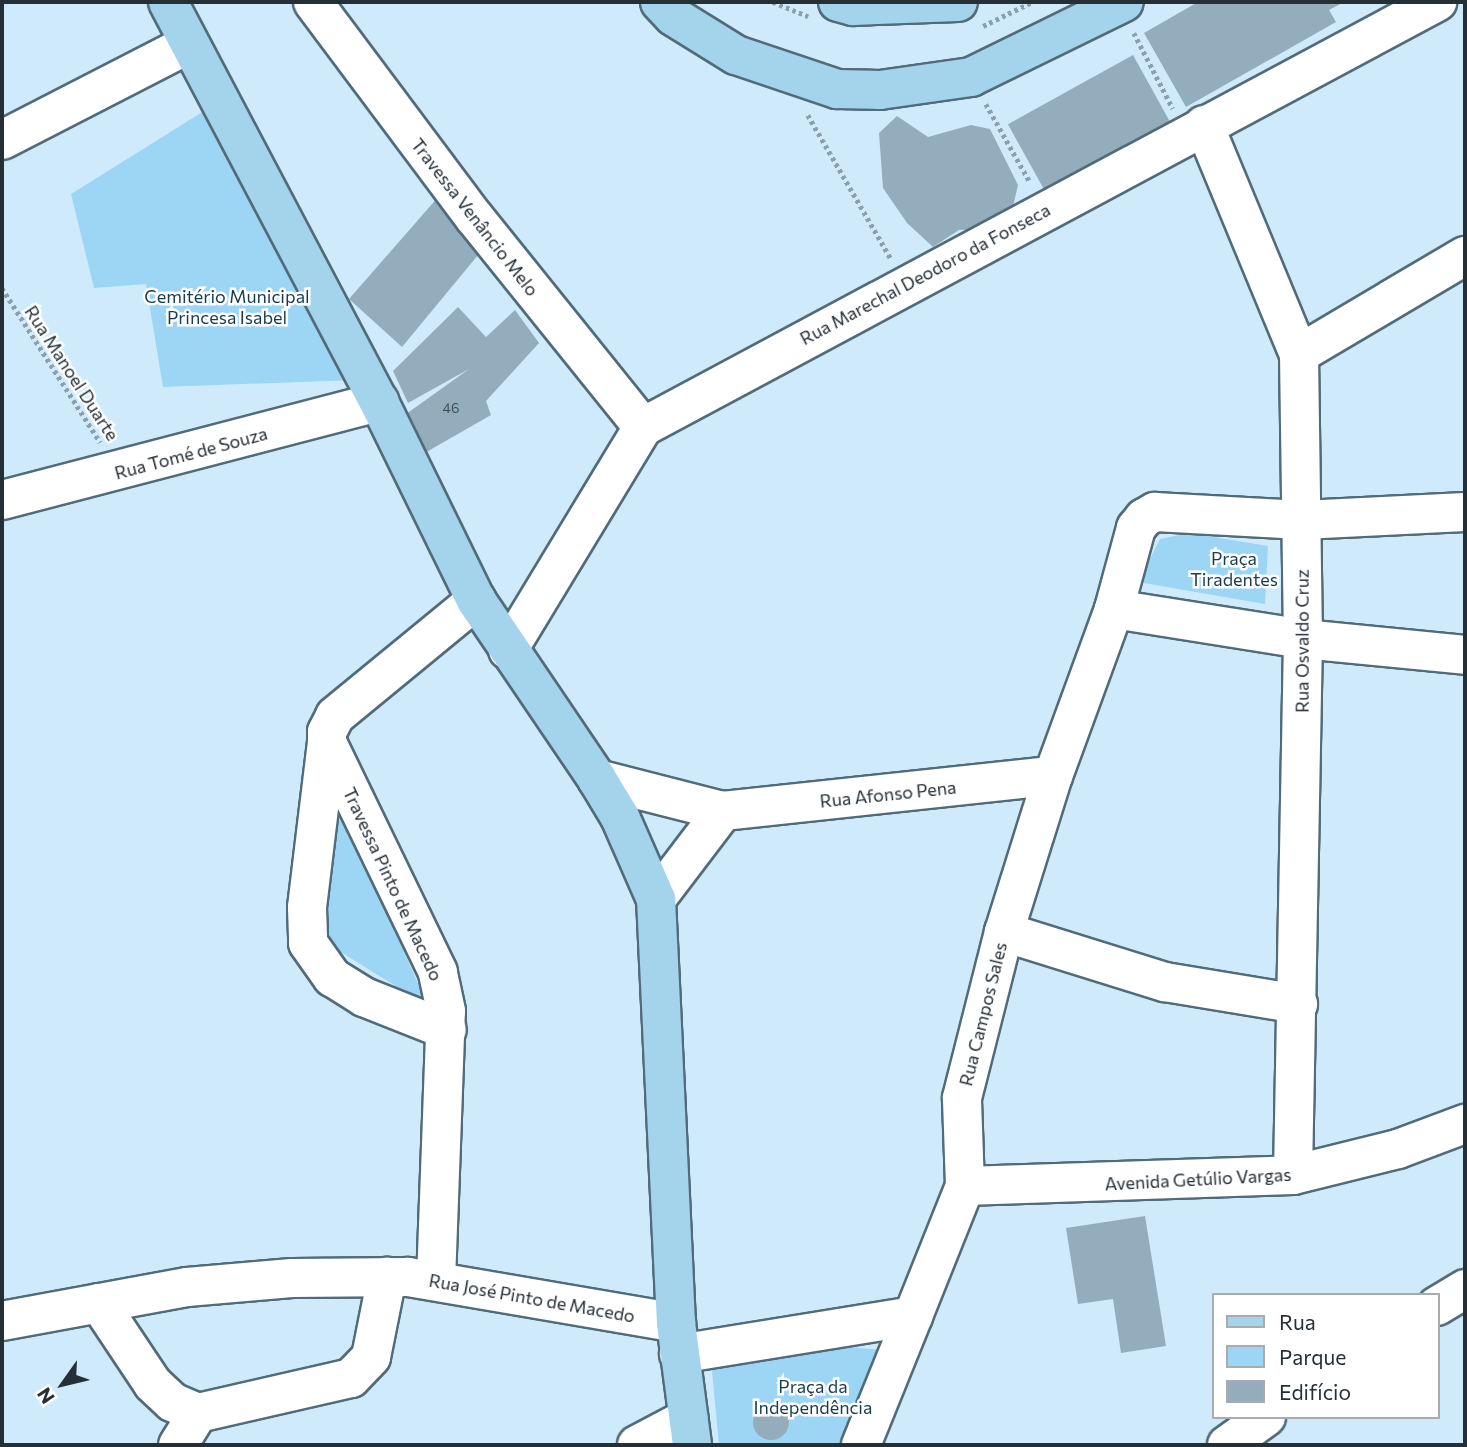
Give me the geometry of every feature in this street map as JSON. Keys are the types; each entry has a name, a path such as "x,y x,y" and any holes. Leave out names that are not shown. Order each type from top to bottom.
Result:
{"main road":[{"path":"168,2 379,402 476,600 620,817 656,899 677,1339 690,1432"},
{"path":"660,2 673,16 736,55 785,75 837,89 880,90 971,77 1122,3"},
{"path":"838,2 853,6 958,2"}],"street":[{"name":"Travessa Venâncio Melo","path":"313,2 466,206 643,427"},
{"name":"Rua Marechal Deodoro da Fonseca","path":"643,427 1437,2"},
{"path":"2,140 189,44"},
{"name":"Rua Osvaldo Cruz","path":"1195,130 1299,354 1303,639 1293,1175"},
{"path":"1299,354 1465,256"},
{"name":"Rua Tomé de Souza","path":"2,500 120,472 379,402"},
{"path":"508,650 643,427"},
{"name":"Rua Campos Sales","path":"913,1316 965,1186 962,1098 1004,932 1053,776 1114,609 1136,528 1155,512 1302,520"},
{"path":"1302,520 1465,512"},
{"path":"447,1030 364,997 332,977 308,943 307,908 327,742 335,716 476,600"},
{"path":"1114,609 1303,639 1465,655"},
{"name":"Travessa Pinto de Macedo","path":"327,742 438,972 447,1030 436,1281"},
{"name":"Rua Afonso Pena","path":"597,779 723,811 1053,776"},
{"path":"656,899 723,811"},
{"path":"1004,932 1165,982 1298,1004"},
{"name":"Avenida Getúlio Vargas","path":"965,1186 1293,1175 1398,1149 1465,1124"},
{"path":"99,1303 153,1384 172,1402 198,1413 351,1378 371,1357 387,1277"},
{"name":"Rua José Pinto de Macedo","path":"2,1321 200,1286 292,1278 387,1277 436,1281 677,1339"},
{"path":"1439,1305 1465,1289"},
{"path":"677,1339 913,1316 861,1445"},
{"path":"177,1445 198,1413"},
{"path":"1227,1445 1263,1419"},
{"path":"636,1445 690,1432"}],"path":[{"path":"1122,3 1195,130"},
{"path":"785,75 905,285"},
{"path":"971,77 1045,211"},
{"name":"Rua Manoel Duarte","path":"2,288 120,472"}],"green space":[{"name":"Cemitério Municipal Princesa Isabel","path":"204,111 354,380 163,387 146,284 94,288 71,194"},
{"name":"Praça Tiradentes","path":"1189,533 1268,546 1265,604 1138,582 1160,539"},
{"path":"332,790 428,1006 318,938"},
{"name":"Praça da Independência","path":"833,1346 885,1350 848,1445 719,1445 711,1361"}],"building":[{"path":"1198,2 1344,2 1329,10 1336,22 1186,107 1144,33"},
{"path":"1133,55 1170,121 1045,191 1008,124"},
{"path":"897,116 928,137 971,125 990,129 1018,185 1012,211 990,229 959,230 933,247 907,223 883,188 879,133"},
{"path":"446,188 488,243 402,347 349,299"},
{"path":"458,307 486,337 515,310 539,343 486,401 491,415 423,454 402,417 469,369 408,403 393,371"},
{"path":"1145,1216 1166,1346 1121,1353 1113,1299 1078,1304 1066,1228"},
{"path":"771,1404 784,1409 789,1422 784,1435 771,1440 758,1435 753,1422 758,1409"}]}
